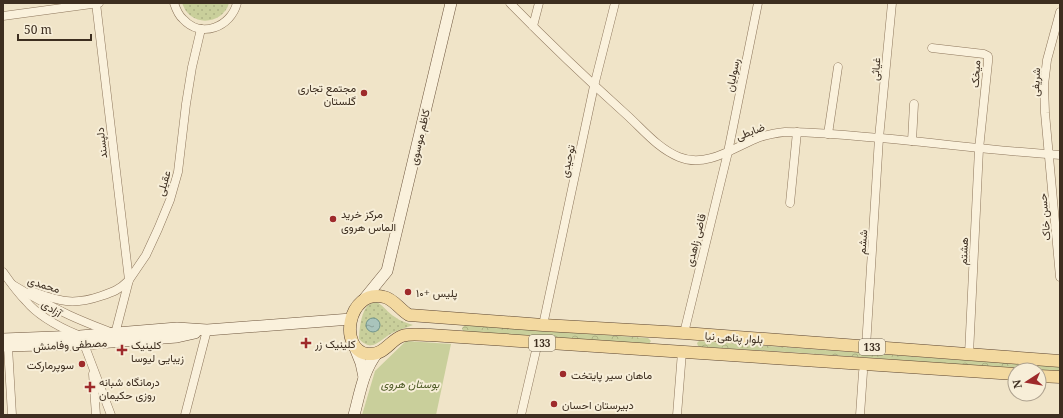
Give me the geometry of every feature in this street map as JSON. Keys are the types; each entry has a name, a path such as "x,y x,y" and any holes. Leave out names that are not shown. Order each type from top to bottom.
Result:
{"main road":[{"name":"کاظم موسوی","path":"365,298 387,270 451,3"},
{"name":"بلوار پناهی نیا","path":"365,298 375,296 386,297 408,315 684,333 1060,361"},
{"path":"364,377 361,363 350,331 351,319 356,308 365,298"},
{"name":"مصطفی وفامنش","path":"5,344 44,337 82,340 115,334 177,328 207,330 351,319"},
{"name":"مصطفی وفامنش","path":"5,344 177,337 207,330"},
{"path":"682,352 684,333"},
{"name":"بلوار پناهی نیا","path":"377,354 402,336 430,335 1007,373"},
{"path":"353,343 359,350 367,354 377,354"},
{"path":"354,415 364,377 372,360 377,354"},
{"path":"1047,376 1060,377"}],"street":[{"path":"3,16 100,3"},
{"path":"174,3 177,13 184,20 192,26 201,29 212,29 222,25 230,19 237,3"},
{"name":"ضابطی","path":"510,3 594,86 663,148 681,158 700,160 728,152 756,138 783,132 879,138 979,149 1060,155"},
{"path":"533,26 539,3"},
{"name":"توحیدی","path":"543,325 594,86 615,3"},
{"name":"رسولیان","path":"728,152 758,3"},
{"name":"غیاثی","path":"879,138 892,3"},
{"name":"دلپسند","path":"96,4 129,280"},
{"name":"شریفی","path":"1049,154 1044,85 1048,60 1060,12"},
{"name":"عقیلی","path":"115,334 129,280 146,255 158,229 170,200 178,172 186,104 192,67 201,29"},
{"name":"میخک","path":"932,48 984,54 988,56 979,149"},
{"path":"828,134 838,67"},
{"path":"912,141 914,104"},
{"path":"790,203 797,132"},
{"name":"ششم","path":"866,347 879,138"},
{"name":"هشتم","path":"969,354 979,149"},
{"name":"قاضی زاهدی","path":"684,333 728,152"},
{"name":"حسن خاک","path":"1049,154 1060,277"},
{"name":"آزادی","path":"3,272 26,302 42,316 82,340"},
{"name":"محمدی","path":"13,286 53,299 68,302 82,302 120,289 129,280"},
{"name":"محمدی","path":"13,286 68,315 115,334"},
{"path":"44,337 59,333 64,329"},
{"path":"185,415 207,330"},
{"path":"82,340 111,415"},
{"path":"521,415 538,342"},
{"path":"5,344 12,415"},
{"path":"677,415 682,352"},
{"path":"92,366 96,415"},
{"path":"860,415 863,372"}],"green space":[{"path":"182,3 229,3 227,9 219,17 202,20 191,16 185,10"},
{"path":"377,302 397,318 413,325 392,333 376,344 368,345 359,339 359,332 364,311 370,304"},
{"path":"465,325 648,338 651,341 649,344 466,332 463,331 462,328"},
{"name":"بوستان هروی","path":"406,341 451,344 436,415 362,415 375,371"},
{"path":"699,341 1007,363 1007,368 700,347 697,343"},
{"path":"1047,366 1060,367 1060,372 1047,371"}],"water":[{"path":"373,318 378,320 380,325 378,330 373,332 368,330 366,325 368,320"}],"place":[{"name":"مجتمع تجاری گلستان","path":"364,93"},
{"name":"مرکز خرید الماس هروی","path":"333,219"},
{"name":"پلیس +۱۰","path":"408,292"},
{"name":"کلینیک زر","path":"306,343"},
{"name":"کلینیک زیبایی لیوسا","path":"122,350"},
{"name":"سوپرمارکت","path":"82,364"},
{"name":"ماهان سیر پایتخت","path":"563,374"},
{"name":"درمانگاه شبانه روزی حکیمان","path":"90,387"},
{"name":"دبیرستان احسان","path":"554,404"}]}
